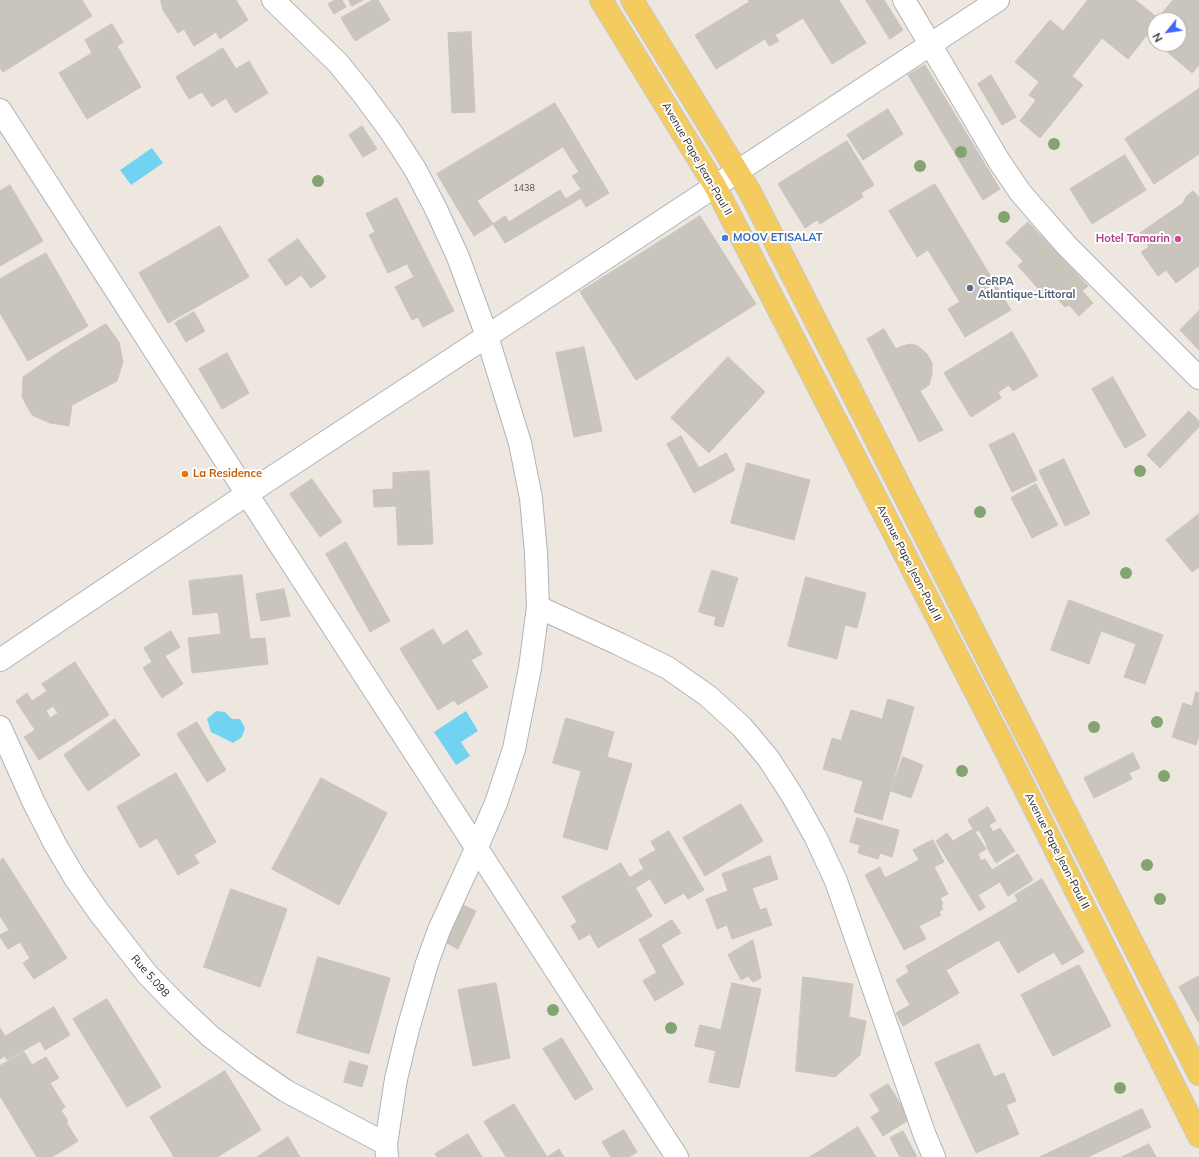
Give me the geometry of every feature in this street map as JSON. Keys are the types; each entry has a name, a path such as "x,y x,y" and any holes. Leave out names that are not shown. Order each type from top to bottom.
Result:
{"main road":[{"name":"Avenue Pape Jean-Paul II","path":"601,0 715,186 997,732 1199,1136"},
{"path":"632,0 750,192 1199,1074"}],"street":[{"path":"272,0 338,63 363,94 391,132 436,209 458,257 487,336 520,443 531,498 536,554 538,607 530,668 514,748 496,803 439,930 427,963 408,1029 396,1079 387,1151"},
{"path":"904,0 1020,192 1067,246 1199,378"},
{"path":"0,660 247,494 998,0"},
{"path":"0,110 476,849 677,1157"},
{"path":"538,607 668,668 708,696 742,727 768,758 792,795 816,838 836,881 924,1133 934,1157"},
{"name":"Rue 5.098","path":"0,727 34,803 71,871 98,911 147,974 210,1036 248,1065 286,1091 387,1151"}],"water":[{"path":"152,148 163,163 131,185 120,170"},
{"path":"216,711 225,712 232,719 240,719 245,728 242,737 233,743 211,732 207,719"},
{"path":"466,711 478,731 461,742 470,756 456,765 434,732"}],"building":[{"path":"0,0 82,0 92,16 3,72 0,68"},
{"path":"161,0 236,0 248,20 220,39 216,32 194,46 184,29 178,33 163,10"},
{"path":"335,0 342,0 346,7 334,14 328,4"},
{"path":"349,0 363,0 352,6"},
{"path":"373,0 378,0 390,20 355,41 341,18"},
{"path":"748,0 839,0 866,43 832,64 803,18 775,35 779,41 769,46 765,39 716,69 695,35 749,2"},
{"path":"866,0 884,0 903,30 890,39"},
{"path":"1088,0 1135,0 1150,12 1147,12 1147,35 1128,59 1102,38 1072,76 1083,85 1040,138 1020,121 1036,100 1029,95 1039,82 1015,62 1050,20 1063,31"},
{"path":"1173,0 1199,0 1199,65 1192,73 1167,52 1187,52 1187,12 1163,12"},
{"path":"112,24 123,42 117,46 141,87 87,119 59,73 92,53 85,40"},
{"path":"471,32 475,112 452,113 448,33"},
{"path":"223,48 236,69 249,61 268,93 235,113 226,98 212,107 202,92 189,99 176,77"},
{"path":"925,65 1000,189 983,200 908,75"},
{"path":"991,75 1016,117 1002,125 978,84"},
{"path":"1199,89 1199,154 1154,184 1125,139"},
{"path":"555,103 609,193 586,207 581,198 505,243 493,224 474,236 437,174"},
{"path":"888,109 903,134 863,160 847,135"},
{"path":"362,126 377,149 363,157 349,135"},
{"path":"847,141 874,185 861,193 863,197 820,224 817,220 805,228 778,184"},
{"path":"563,147 579,172 572,176 581,189 566,199 560,190 509,222 505,216 493,224 477,201"},
{"path":"1125,155 1146,190 1092,224 1070,189"},
{"path":"935,184 1011,310 965,337 948,309 960,302 928,250 917,257 889,211"},
{"path":"10,185 43,241 0,266 0,191"},
{"path":"1193,191 1199,197 1199,266 1176,283 1166,270 1158,276 1141,252 1149,247 1140,233 1183,203 1186,197"},
{"path":"397,198 454,311 423,327 418,317 412,320 395,287 414,277 407,264 388,273 369,235 375,232 366,214"},
{"path":"700,216 756,304 636,380 580,292"},
{"path":"1028,222 1088,286 1082,291 1093,303 1079,316 1069,305 1065,307 1049,290 1044,295 1018,266 1023,261 1006,243"},
{"path":"220,226 249,277 168,323 139,273"},
{"path":"298,239 326,277 311,288 301,275 286,286 268,260"},
{"path":"46,253 88,326 28,361 0,313 0,279"},
{"path":"1199,311 1199,350 1180,330"},
{"path":"194,312 205,331 186,342 175,323"},
{"path":"106,324 119,342 123,362 117,381 72,405 69,426 50,423 32,415 22,397 23,377 59,352"},
{"path":"884,329 896,349 911,344 918,346 927,354 932,363 932,374 929,385 920,391 943,430 919,442 867,339"},
{"path":"1012,332 1038,376 1013,391 1009,385 998,392 1001,398 971,417 944,373"},
{"path":"584,347 602,431 574,437 556,353"},
{"path":"227,353 249,393 222,409 199,369"},
{"path":"728,357 765,392 709,453 671,418"},
{"path":"1113,377 1146,436 1125,448 1092,389"},
{"path":"1189,411 1199,421 1199,427 1160,468 1147,455"},
{"path":"1014,433 1037,480 1012,492 989,445"},
{"path":"681,436 699,468 726,453 735,470 694,493 667,444"},
{"path":"1064,459 1090,514 1065,526 1039,471"},
{"path":"747,463 810,480 794,540 731,523"},
{"path":"429,471 433,544 398,545 396,506 374,507 373,490 393,489 393,473"},
{"path":"312,479 342,522 320,537 290,494"},
{"path":"1036,484 1058,525 1032,538 1011,498"},
{"path":"1199,514 1199,567 1192,572 1166,540"},
{"path":"346,542 390,621 370,632 326,554"},
{"path":"712,570 738,578 723,627 714,625 716,617 699,612"},
{"path":"242,575 250,639 265,638 268,664 192,673 188,638 221,634 218,612 193,615 189,581"},
{"path":"806,577 866,593 857,628 845,625 837,659 788,646"},
{"path":"284,589 290,616 261,621 256,594"},
{"path":"1069,600 1163,635 1145,684 1124,677 1136,644 1101,631 1089,664 1051,650"},
{"path":"433,629 443,645 467,630 482,654 471,660 488,687 458,705 454,700 438,710 400,649"},
{"path":"171,631 180,647 165,656 183,684 162,698 143,668 152,662 144,648"},
{"path":"75,662 109,715 39,760 24,737 35,730 16,701 27,693 32,701 47,691 42,684","holes":["53,706 58,713 50,718 46,711"]},
{"path":"1196,692 1199,693 1199,735 1196,745 1172,737 1183,703 1192,706"},
{"path":"888,699 914,707 882,820 854,812 863,781 823,769 832,738 841,741 851,710 882,719"},
{"path":"566,718 614,732 607,757 632,764 607,850 563,837 581,771 553,763"},
{"path":"115,719 140,755 88,791 64,755"},
{"path":"197,722 226,770 207,782 177,734"},
{"path":"1133,753 1140,768 1129,773 1132,779 1094,798 1084,778"},
{"path":"903,757 923,765 911,798 891,791"},
{"path":"176,773 216,842 194,855 199,863 178,875 157,838 140,848 117,807"},
{"path":"321,778 387,813 339,905 272,869"},
{"path":"741,804 763,841 705,876 683,838"},
{"path":"988,807 996,821 989,825 993,832 1000,828 1015,851 996,863 979,830 975,832 986,849 978,854 981,861 985,859 992,870 1018,854 1033,880 1008,896 1000,882 978,895 985,907 979,911 936,841 947,833 953,841 973,829 968,820"},
{"path":"857,818 899,830 892,857 880,853 878,859 858,853 860,845 850,842"},
{"path":"669,831 704,890 688,899 684,893 665,904 650,879 635,888 629,878 644,869 639,860 656,850 651,842"},
{"path":"933,840 944,862 934,867 948,894 940,898 943,904 941,905 943,909 939,912 941,915 919,926 926,939 904,950 865,875 880,867 885,878 919,860 913,850"},
{"path":"770,856 778,879 752,888 760,910 766,908 772,925 732,939 727,925 717,929 706,899 728,891 722,874"},
{"path":"3,858 67,958 34,979 23,963 30,958 20,942 8,949 0,937 0,935 9,930 0,916 0,861"},
{"path":"621,863 652,916 598,948 590,934 579,940 571,926 577,922 562,897"},
{"path":"1042,879 1084,952 1062,965 1054,952 1018,973 999,940 946,970 959,993 903,1026 896,1013 910,1005 896,980 909,972 906,966 1018,901 1015,895"},
{"path":"231,889 287,909 260,987 204,967"},
{"path":"456,902 476,911 458,949 438,938"},
{"path":"672,920 681,933 661,945 672,964 657,973 639,940"},
{"path":"753,940 761,978 753,982 748,976 741,980 728,955"},
{"path":"318,957 390,978 369,1054 297,1033"},
{"path":"672,964 684,984 655,1001 643,981"},
{"path":"1079,965 1111,1026 1053,1056 1021,995"},
{"path":"1199,976 1199,1023 1179,987"},
{"path":"803,977 853,984 849,1017 866,1021 860,1055 835,1077 796,1071"},
{"path":"496,983 510,1058 473,1066 458,990"},
{"path":"732,983 761,989 739,1088 709,1082"},
{"path":"107,999 161,1087 127,1107 73,1019"},
{"path":"54,1007 70,1035 45,1050 40,1041 7,1060 5,1056 0,1059 0,1028 5,1036"},
{"path":"700,1025 721,1030 716,1051 695,1046"},
{"path":"562,1038 593,1089 575,1100 543,1049"},
{"path":"979,1044 994,1077 1004,1073 1016,1101 1006,1105 1019,1134 976,1153 935,1063"},
{"path":"24,1052 32,1065 46,1057 59,1078 50,1083 65,1107 61,1110 68,1121 66,1122 78,1141 52,1157 37,1157 0,1096 0,1066"},
{"path":"350,1061 368,1066 362,1087 344,1082"},
{"path":"225,1071 261,1130 217,1157 174,1157 150,1117"},
{"path":"888,1084 910,1119 883,1136 871,1117 880,1111 870,1095"},
{"path":"514,1104 547,1157 506,1157 484,1122"},
{"path":"1142,1109 1151,1127 1088,1157 1040,1157"},
{"path":"858,1127 876,1157 810,1157"},
{"path":"624,1130 637,1152 629,1157 611,1157 602,1142"},
{"path":"903,1131 917,1157 900,1157 890,1138"},
{"path":"468,1134 482,1157 437,1157 435,1154"},
{"path":"288,1137 300,1157 257,1157"},
{"path":"1149,1144 1156,1157 1122,1157"},
{"path":"559,1149 564,1157 547,1157"}],"place":[{"name":"MOOV ETISALAT","path":"725,238"},
{"name":"Hotel Tamarin","path":"1178,239"},
{"name":"CeRPA Atlantique-Littoral","path":"970,288"},
{"name":"La Residence","path":"185,474"}]}
